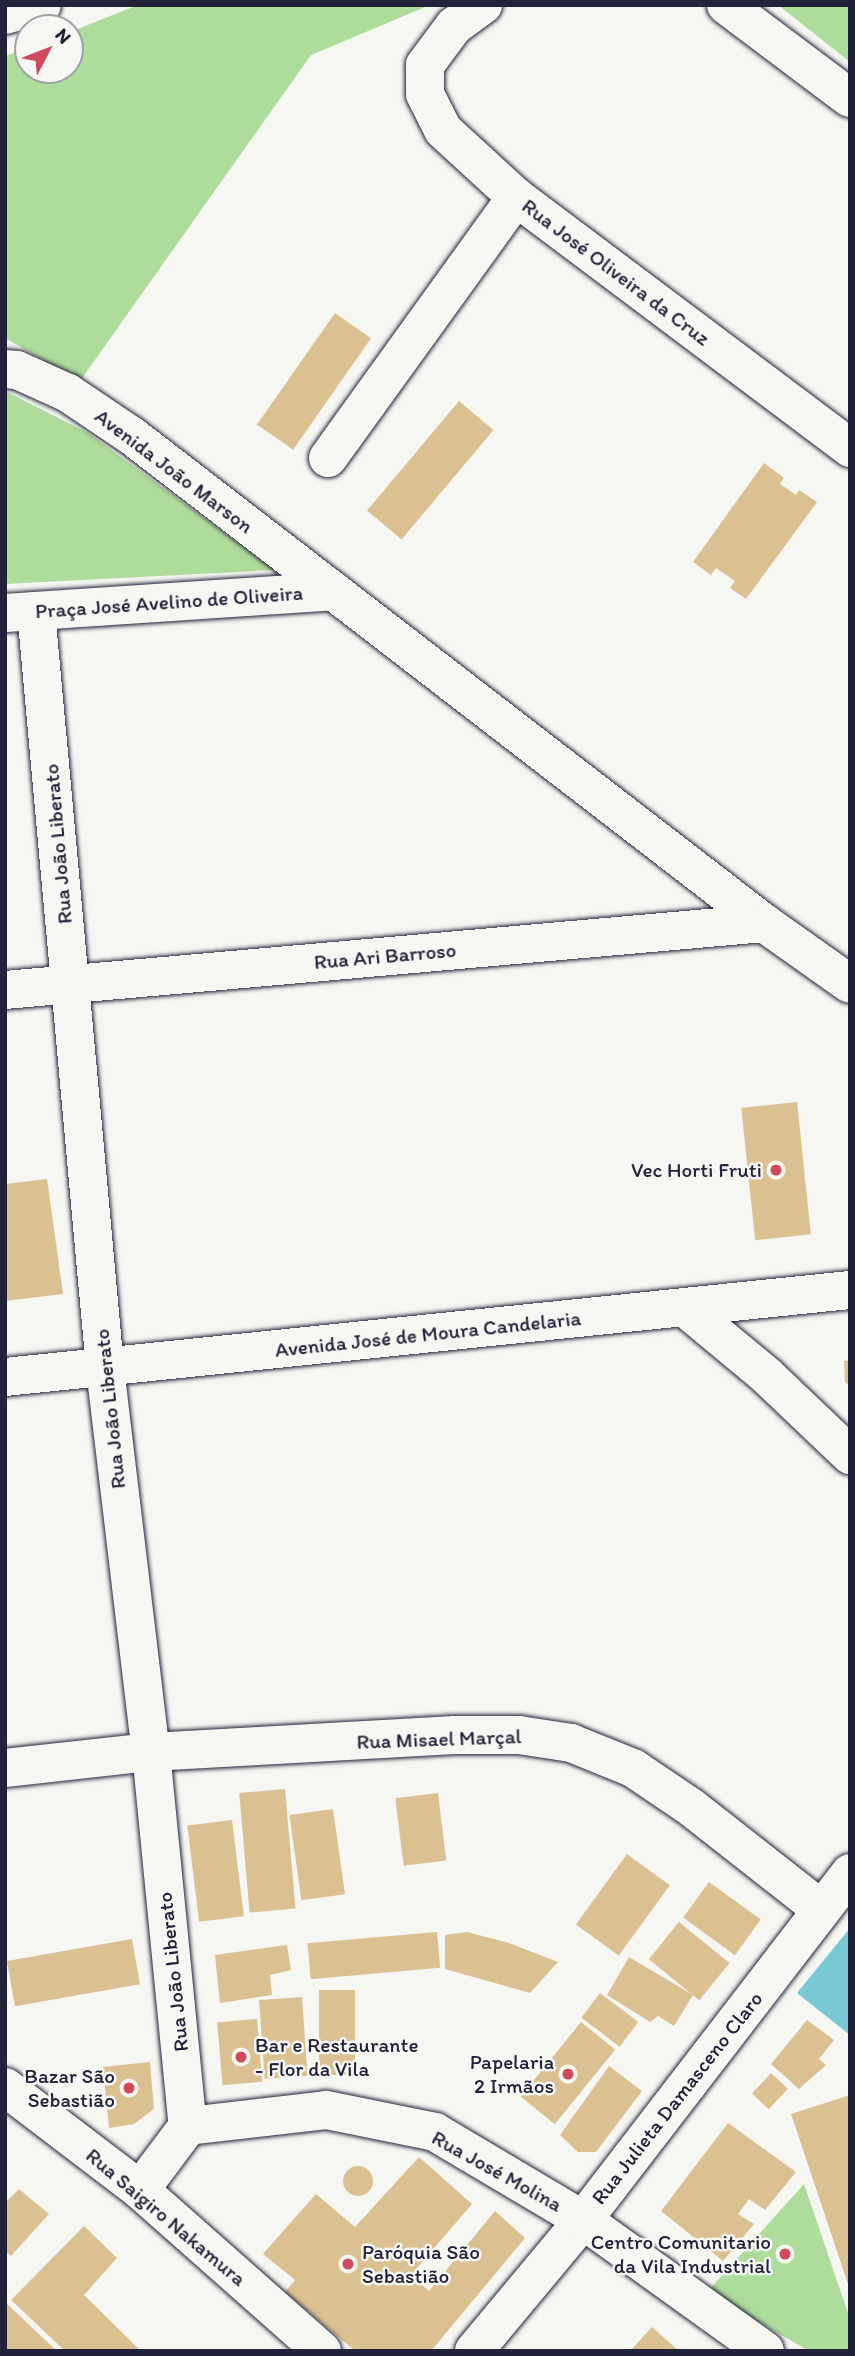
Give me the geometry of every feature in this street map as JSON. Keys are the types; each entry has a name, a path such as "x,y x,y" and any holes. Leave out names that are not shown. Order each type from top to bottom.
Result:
{"street":[{"path":"5,15 42,5"},
{"name":"Rua José Oliveira da Cruz","path":"483,5 454,26 425,65 425,94 443,130 516,197 850,448"},
{"path":"726,5 850,99"},
{"path":"328,458 516,197"},
{"name":"Avenida João Marson","path":"5,369 17,369 68,393 132,436 764,922 850,984"},
{"name":"Praça José Avelino de Oliveira","path":"21,612 333,591"},
{"name":"Rua João Liberato","path":"21,612 71,984 105,1368 151,1752 188,2126"},
{"name":"Rua Ari Barroso","path":"5,990 764,922"},
{"name":"Avenida José de Moura Candelaria","path":"5,1377 850,1290"},
{"path":"684,1307 767,1376 850,1455"},
{"name":"Rua Misael Marçal","path":"5,1768 151,1752 455,1735 519,1735 571,1743 633,1768 692,1808 821,1909"},
{"name":"Rua Julieta Damasceno Claro","path":"474,2351 583,2220 850,1873"},
{"name":"Rua Saigiro Nakamura","path":"5,2087 140,2190 322,2351"},
{"name":"Rua José Molina","path":"188,2126 326,2110 435,2132 583,2220 765,2351"},
{"path":"140,2190 188,2126"}],"green space":[{"path":"138,5 430,5 311,55 80,381 5,338 5,56 14,53 14,84 84,84 84,26"},
{"path":"778,5 850,5 850,62"},
{"path":"5,391 88,433 275,570 5,584"},
{"path":"804,2184 850,2319 850,2351 809,2351 707,2292"}],"water":[{"path":"850,1928 850,2035 797,1993"}],"building":[{"path":"335,313 371,338 293,450 257,424"},
{"path":"459,401 493,430 402,539 367,511"},
{"path":"764,463 784,478 780,484 796,495 799,490 817,502 746,599 730,588 735,581 716,568 711,575 693,562"},
{"name":"Vec Horti Fruti","path":"797,1102 811,1234 755,1240 741,1108"},
{"path":"47,1179 63,1294 5,1301 5,1184"},
{"path":"850,1360 850,1386 845,1382 844,1361"},
{"path":"285,1789 295,1909 250,1913 239,1793"},
{"path":"438,1793 446,1860 404,1866 395,1798"},
{"path":"333,1809 345,1894 301,1900 289,1815"},
{"path":"232,1820 244,1916 199,1922 187,1825"},
{"path":"627,1854 670,1885 619,1956 576,1924"},
{"path":"709,1882 761,1920 735,1955 683,1918"},
{"path":"679,1922 730,1963 699,2000 649,1959"},
{"path":"437,1932 440,1968 311,1979 307,1943"},
{"path":"467,1932 509,1943 558,1962 530,1993 445,1969 445,1935"},
{"path":"132,1939 140,1984 15,2006 7,1961"},
{"path":"287,1945 291,1970 270,1975 272,1995 220,2003 215,1955"},
{"path":"629,1957 693,1995 674,2026 658,2016 650,2022 607,1995"},
{"path":"319,1990 355,1990 355,2075 319,2075"},
{"path":"600,1993 638,2022 620,2047 581,2018"},
{"path":"302,1997 308,2076 265,2079 259,2000"},
{"path":"257,2019 262,2082 223,2085 217,2022"},
{"path":"807,2020 834,2040 819,2059 826,2065 799,2089 771,2064"},
{"name":"Papelaria 2 Irmãos","path":"581,2022 615,2050 555,2124 521,2097"},
{"name":"Bazar São Sebastião","path":"150,2062 154,2109 134,2124 109,2128 103,2067"},
{"path":"609,2066 642,2091 596,2152 578,2152 560,2135"},
{"path":"771,2073 788,2089 769,2109 752,2093"},
{"path":"850,2095 850,2287 849,2287 791,2114"},
{"path":"728,2123 796,2172 765,2210 749,2199 738,2214 754,2224 723,2261 661,2211"},
{"name":"Paróquia São Sebastião","path":"419,2157 472,2204 411,2275 429,2291 495,2211 525,2238 431,2351 355,2351 285,2292 295,2280 263,2254 316,2194 355,2227"},
{"path":"358,2166 369,2170 373,2181 369,2192 358,2196 347,2192 343,2181 347,2170"},
{"path":"19,2189 49,2214 11,2256 5,2251 5,2203"},
{"path":"84,2226 117,2258 84,2295 141,2351 65,2351 11,2300"},
{"path":"5,2302 57,2351 5,2351"},
{"path":"652,2327 679,2351 630,2351"}],"place":[{"name":"Vec Horti Fruti","path":"776,1170"},
{"name":"Bar e Restaurante - Flor da Vila","path":"241,2057"},
{"name":"Papelaria 2 Irmãos","path":"568,2074"},
{"name":"Bazar São Sebastião","path":"129,2088"},
{"name":"Centro Comunitario da Vila Industrial","path":"785,2254"},
{"name":"Paróquia São Sebastião","path":"348,2264"}]}
